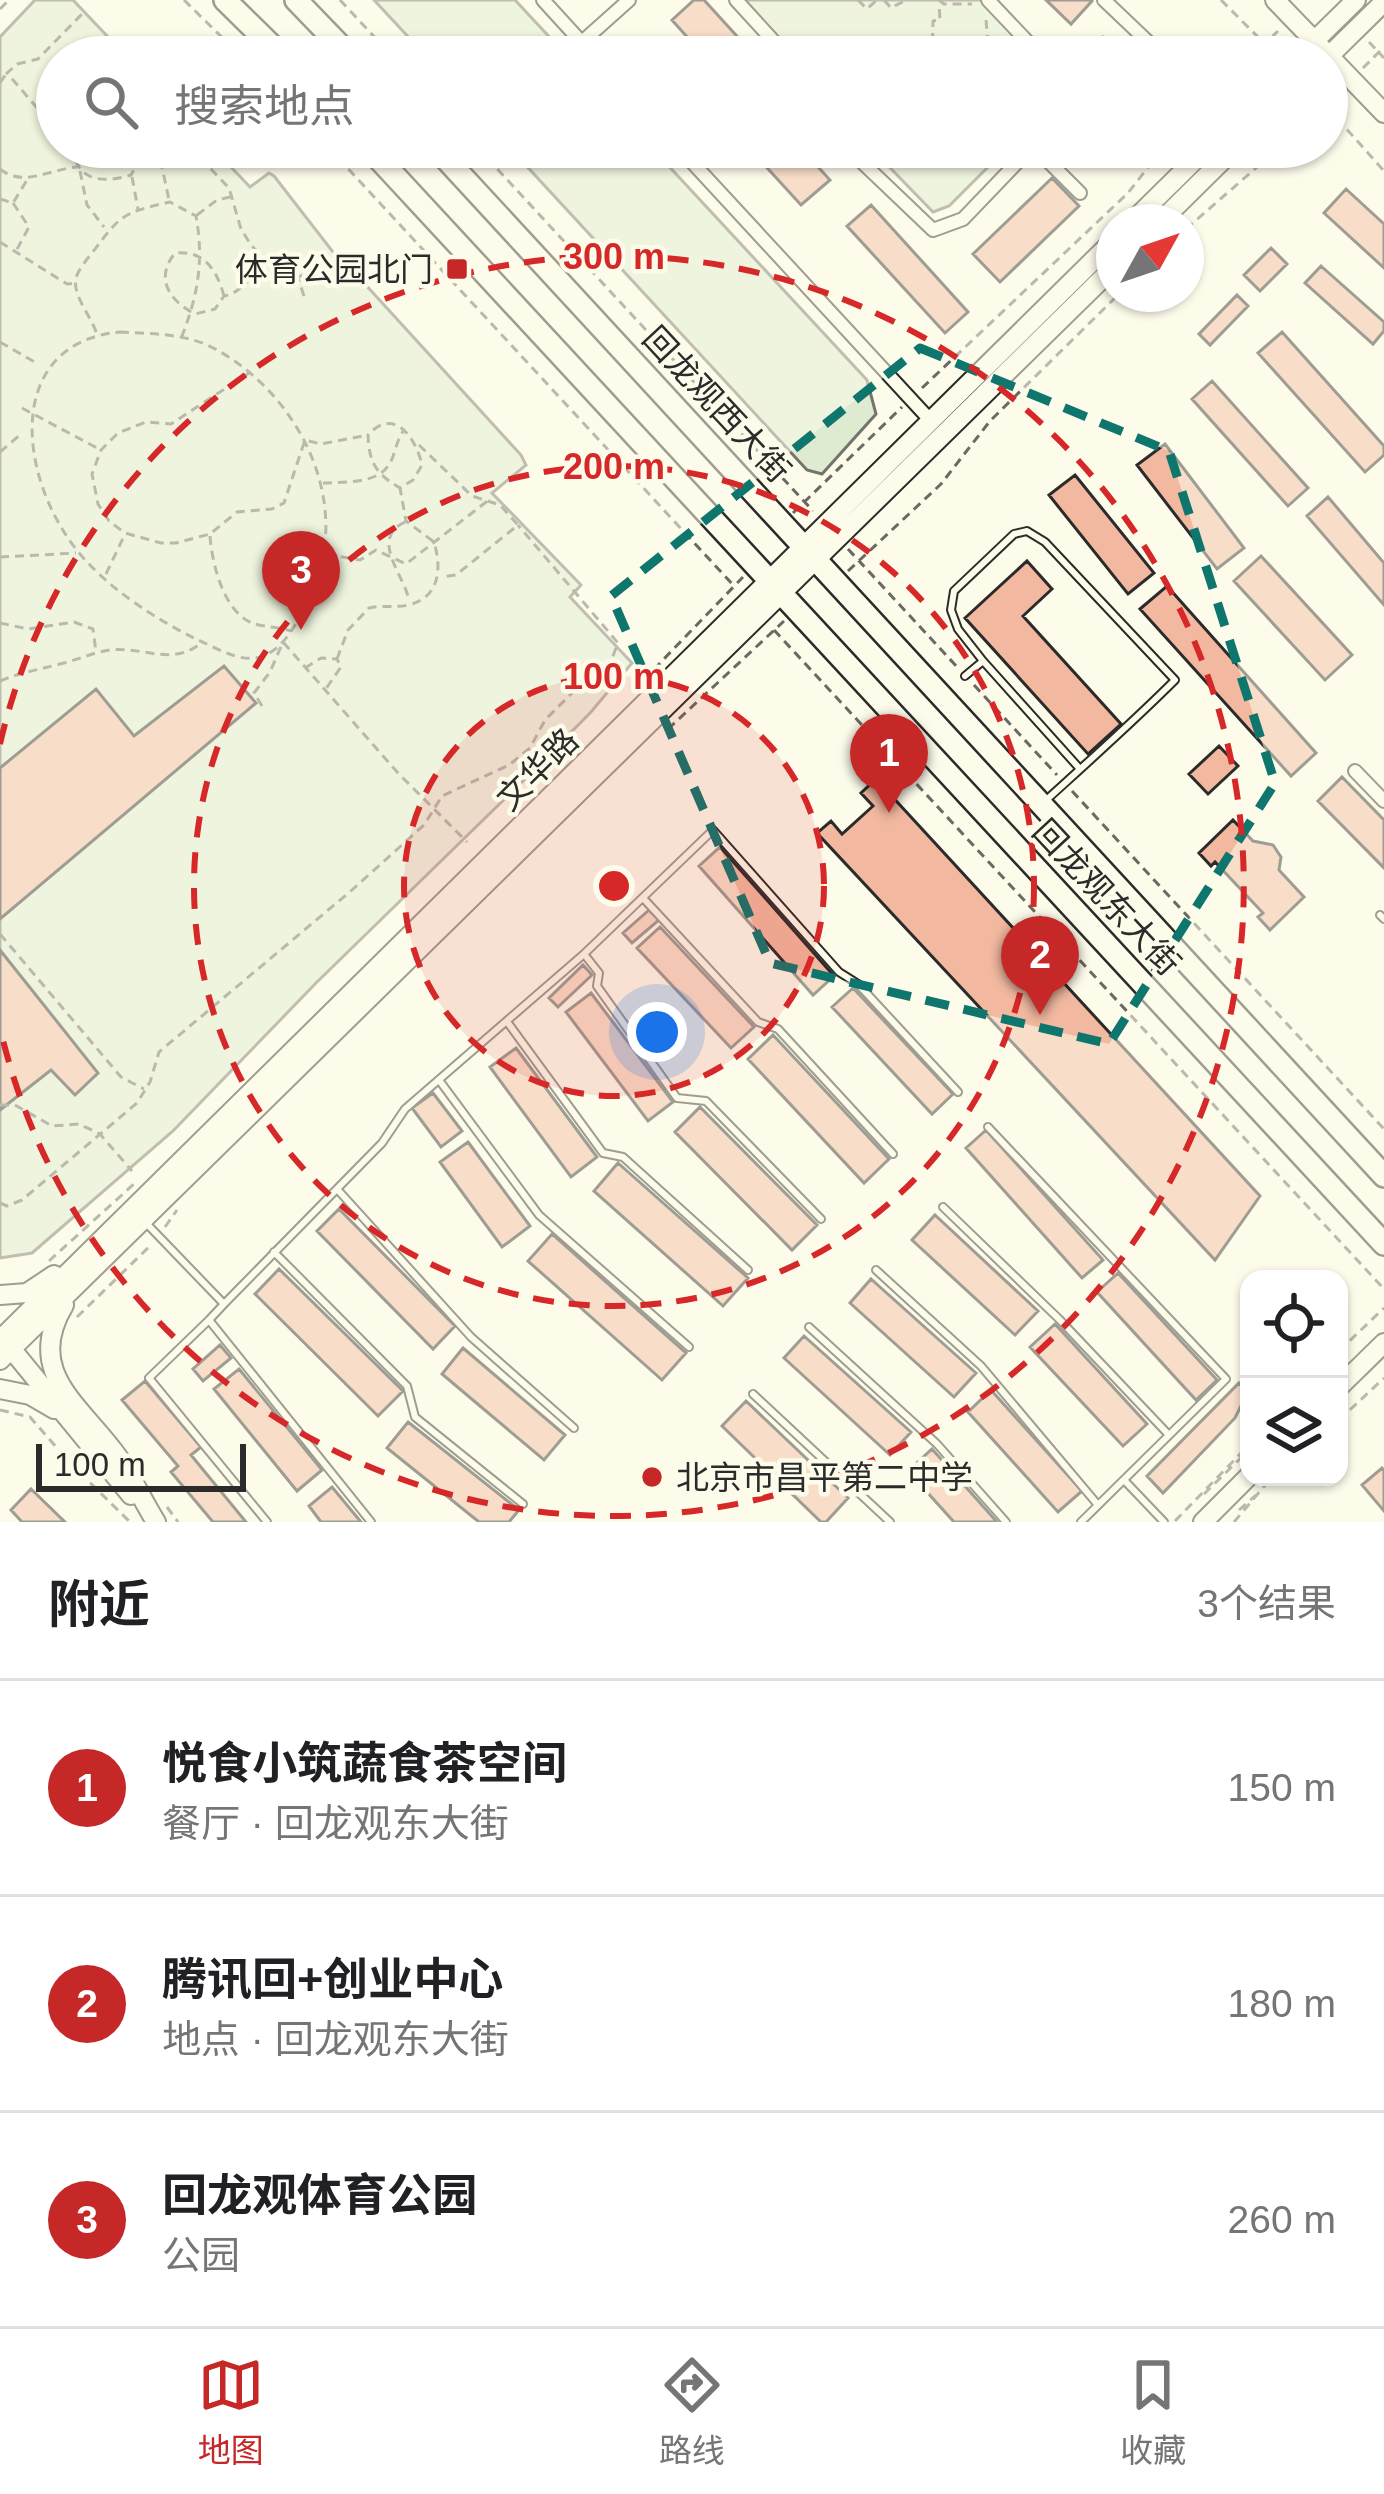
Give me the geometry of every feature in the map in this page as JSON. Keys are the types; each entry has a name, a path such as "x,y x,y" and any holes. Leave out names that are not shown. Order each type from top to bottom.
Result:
{"main road":[{"path":"225,0 262,36"},
{"path":"296,0 331,36"},
{"path":"387,168 776,587"},
{"name":"回龙观西大街","path":"454,168 810,554"},
{"name":"回龙观东大街","path":"810,554 1384,1176"},
{"name":"回龙观东大街","path":"776,587 1384,1244"}],"street":[{"path":"543,0 576,36"},
{"path":"590,36 629,0"},
{"path":"736,0 769,36"},
{"path":"1104,0 1142,36"},
{"path":"1275,0 1311,36"},
{"path":"1319,36 1356,0"},
{"path":"1348,37 1384,2"},
{"path":"986,6 1019,36"},
{"path":"1348,77 1384,113"},
{"path":"697,168 931,421"},
{"path":"868,168 933,230 963,219 1013,168"},
{"path":"1054,168 1080,193"},
{"path":"1150,204 1187,168"},
{"path":"1178,204 1215,168"},
{"name":"文华路","path":"810,554 931,421 1096,258"},
{"name":"文华路","path":"3,1345 158,1186 810,554 1096,284"},
{"name":"文华路","path":"3,1345 92,1272 776,587"},
{"path":"1355,770 1384,801"},
{"path":"0,1295 19,1295 43,1285 158,1186"},
{"path":"92,1272 55,1323 49,1349 52,1370 120,1460 154,1522"},
{"path":"1348,1379 1384,1343"},
{"path":"3,1345 154,1522"},
{"path":"0,1389 42,1401 87,1442"},
{"path":"1202,1522 1240,1485"}],"lane":[{"path":"1041,804 1080,769 1174,680 1045,542 1027,531 1015,534 954,591 951,610 958,629 982,661 1080,769"},
{"path":"965,676 982,661"},
{"path":"266,1522 149,1378 382,1143 405,1109 584,954 713,830 839,972 858,984 958,1092"},
{"path":"643,898 758,1022 778,1029 893,1154"},
{"path":"584,954 599,973 597,986 677,1098 706,1100 820,1219"},
{"path":"508,1022 603,1153 623,1157 748,1270"},
{"path":"439,1080 539,1215 688,1347"},
{"path":"988,1126 1226,1378 1081,1522"},
{"path":"337,1189 471,1337 574,1428"},
{"path":"943,1207 1169,1435"},
{"path":"144,1221 224,1304"},
{"path":"274,1252 407,1386 415,1417 523,1504"},
{"path":"876,1270 981,1366 1098,1505"},
{"path":"209,1320 370,1522"},
{"path":"809,1327 938,1444 1006,1522"},
{"path":"752,1394 890,1522"},
{"path":"1124,1480 1164,1522"}],"path":[{"path":"0,9 9,0"},
{"path":"184,0 221,36"},
{"path":"340,0 373,36"},
{"path":"858,0 868,9 880,0 891,8 906,0"},
{"path":"1221,0 1258,36"},
{"path":"933,36 933,21 940,20 939,2 972,4"},
{"path":"986,6 988,36"},
{"path":"60,36 85,12"},
{"path":"0,83 17,64 36,59"},
{"path":"7,73 36,107"},
{"path":"1348,131 1384,171"},
{"path":"79,168 87,205 106,229"},
{"path":"0,170 10,178 28,179 51,169 79,168 98,179 115,180 131,175 135,168"},
{"path":"162,168 170,202"},
{"path":"209,168 229,188 241,229 267,264 298,278 304,296"},
{"path":"347,168 720,571"},
{"path":"495,168 800,497"},
{"path":"810,495 1128,193 1148,168"},
{"path":"1204,213 1256,168"},
{"path":"131,175 138,209"},
{"path":"14,203 28,179"},
{"path":"196,216 218,200 232,197"},
{"path":"0,199 14,203 29,227 16,251"},
{"path":"97,334 78,295 76,278 106,229 128,212 170,202 196,216"},
{"path":"182,336 199,293 196,216"},
{"path":"0,242 68,284 76,283"},
{"path":"224,296 205,259 175,254 166,263 164,279 170,295 190,312 205,314 267,264"},
{"path":"298,278 305,273 323,278"},
{"path":"868,554 941,484 991,421 1101,312"},
{"path":"0,342 39,365 67,344 97,334 182,336 216,349 277,396 305,440 320,483 326,532 314,588 254,694 262,706"},
{"path":"249,373 171,424 146,422 118,434 101,450 92,474 98,504 109,520 125,532 176,544 210,534 237,512 272,509 284,503 305,440"},
{"path":"0,452 22,435 21,406 101,450"},
{"path":"0,1203 7,1206 22,1200 137,1103 159,1052 424,825 442,796 509,765 530,748 545,720 590,675 611,662 618,643 518,525 490,499 472,496 405,429 390,422 378,424 368,435 321,444 305,440"},
{"path":"320,483 380,475 391,463 395,441 405,429"},
{"path":"324,691 339,674 337,659 348,630 369,608 409,605 434,590 438,578 434,542 406,521 400,488 380,475 369,456 368,435"},
{"path":"400,488 413,480 422,465 417,444"},
{"path":"26,455 45,505 104,578 170,626 238,658 258,659 283,642"},
{"path":"324,553 360,560 376,550 406,564 490,499"},
{"path":"406,521 390,536 391,557 396,574 407,585 409,605"},
{"path":"438,578 456,575 518,525"},
{"path":"104,578 125,532"},
{"path":"210,534 220,583 236,609 251,623 291,631"},
{"path":"0,557 80,553"},
{"path":"866,568 1384,1129"},
{"path":"0,623 28,629 74,622 93,629 96,652"},
{"path":"0,681 96,652 117,649 166,657 191,651 203,641"},
{"path":"283,642 398,773 467,842"},
{"path":"788,644 1384,1289"},
{"path":"667,730 757,647"},
{"path":"305,668 321,658 337,659"},
{"path":"0,934 122,1077 145,1090"},
{"path":"0,1105 15,1105 52,1126 79,1124 100,1134 132,1171"},
{"path":"72,1323 158,1236 188,1198"},
{"path":"1348,1342 1384,1308"},
{"path":"1348,1412 1384,1378"},
{"path":"0,1410 30,1417 130,1522"},
{"path":"1206,1491 1240,1456"},
{"path":"1174,1522 1240,1456"},
{"path":"1234,1522 1264,1486"},
{"path":"160,1498 178,1522"}],"highlighted area":[{"path":"920,348 1169,451 1275,783 1109,1044 770,963 611,596"}],"green space":[{"path":"35,0 73,0 107,36 36,36 36,168 232,168 250,187 269,173 274,176 340,261 521,455 526,465 492,493 581,585 570,597 632,663 591,712 173,1131 32,1253 0,1258 0,37"},
{"path":"374,0 515,0 548,36 407,36"},
{"path":"745,0 983,0 1016,36 777,36"},
{"path":"528,168 670,168 867,380 876,414 822,474 807,470"},
{"path":"890,168 987,168 949,206 933,212"}],"building":[{"path":"694,0 704,0 737,36 686,36 672,20"},
{"path":"1046,0 1091,0 1092,1 1071,24"},
{"path":"767,168 819,168 830,180 801,205"},
{"path":"1052,178 1079,206 1000,282 973,254"},
{"path":"1346,189 1384,224 1384,268 1324,213"},
{"path":"871,205 968,312 945,333 847,226"},
{"path":"1271,248 1287,264 1260,291 1244,275"},
{"path":"1321,266 1384,322 1384,331 1373,344 1305,283"},
{"path":"1237,295 1248,306 1210,345 1199,334"},
{"path":"1282,332 1384,446 1384,455 1365,472 1258,353"},
{"path":"1212,381 1308,488 1288,506 1192,399"},
{"path":"1165,444 1244,548 1217,569 1137,465"},
{"path":"1075,475 1154,573 1128,594 1049,495"},
{"path":"1328,497 1384,563 1384,605 1307,516"},
{"path":"1261,556 1352,655 1325,680 1234,581"},
{"path":"1027,561 1052,589 1023,616 1121,724 1088,754 965,618"},
{"path":"1167,586 1316,753 1291,776 1140,609"},
{"path":"224,666 256,703 0,919 0,768 96,689 134,736"},
{"path":"1219,746 1238,766 1208,794 1189,774"},
{"path":"1342,777 1384,820 1384,868 1318,801"},
{"path":"876,779 1260,1196 1215,1260 817,833 831,821 842,834 873,806 861,793"},
{"path":"1233,820 1253,841 1273,845 1281,857 1279,870 1304,897 1270,930 1258,917 1263,913 1215,862 1211,866 1199,853"},
{"path":"720,847 834,976 813,995 699,866"},
{"path":"649,910 659,920 632,943 623,933"},
{"path":"660,927 754,1027 731,1048 637,948"},
{"path":"0,950 98,1073 75,1095 51,1070 0,1110"},
{"path":"583,965 592,975 558,1007 549,998"},
{"path":"853,988 953,1094 932,1114 832,1007"},
{"path":"591,993 673,1102 648,1121 566,1012"},
{"path":"773,1035 889,1159 864,1183 748,1059"},
{"path":"516,1048 597,1157 571,1177 490,1067"},
{"path":"433,1093 462,1131 441,1147 412,1108"},
{"path":"700,1107 817,1225 792,1250 675,1132"},
{"path":"986,1130 1103,1260 1082,1278 966,1148"},
{"path":"468,1142 530,1226 502,1247 440,1162"},
{"path":"618,1163 748,1278 723,1306 594,1191"},
{"path":"339,1209 455,1326 433,1349 317,1231"},
{"path":"935,1215 1038,1311 1015,1335 912,1240"},
{"path":"552,1234 686,1353 662,1380 528,1261"},
{"path":"279,1269 403,1391 378,1416 255,1294"},
{"path":"1118,1273 1217,1380 1196,1400 1097,1292"},
{"path":"871,1279 976,1373 954,1397 850,1303"},
{"path":"1055,1324 1147,1424 1123,1446 1030,1347"},
{"path":"804,1336 911,1432 890,1455 784,1358"},
{"path":"220,1345 231,1358 203,1381 193,1369"},
{"path":"463,1348 565,1435 544,1460 442,1374"},
{"path":"239,1369 322,1470 297,1491 214,1389"},
{"path":"145,1381 201,1447 191,1455 246,1522 213,1522 171,1472 178,1466 122,1400"},
{"path":"1240,1384 1235,1418 1163,1493 1147,1476"},
{"path":"991,1390 1082,1491 1058,1512 968,1412"},
{"path":"746,1401 848,1498 826,1522 722,1426"},
{"path":"408,1422 519,1510 509,1522 479,1522 387,1448"},
{"path":"932,1449 997,1522 954,1522 908,1471"},
{"path":"1384,1470 1384,1511 1362,1485"},
{"path":"332,1487 361,1522 321,1522 309,1506"},
{"path":"31,1489 65,1522 22,1522 11,1510"}],"place":[{"name":"体育公园北门","path":"457,269"},
{"name":"回龙观体育公园","path":"301,630"},
{"name":"悦食小筑蔬食茶空间","path":"889,813"},
{"name":"腾讯回+创业中心","path":"1040,1015"},
{"name":"北京市昌平第二中学","path":"652,1477"}]}
